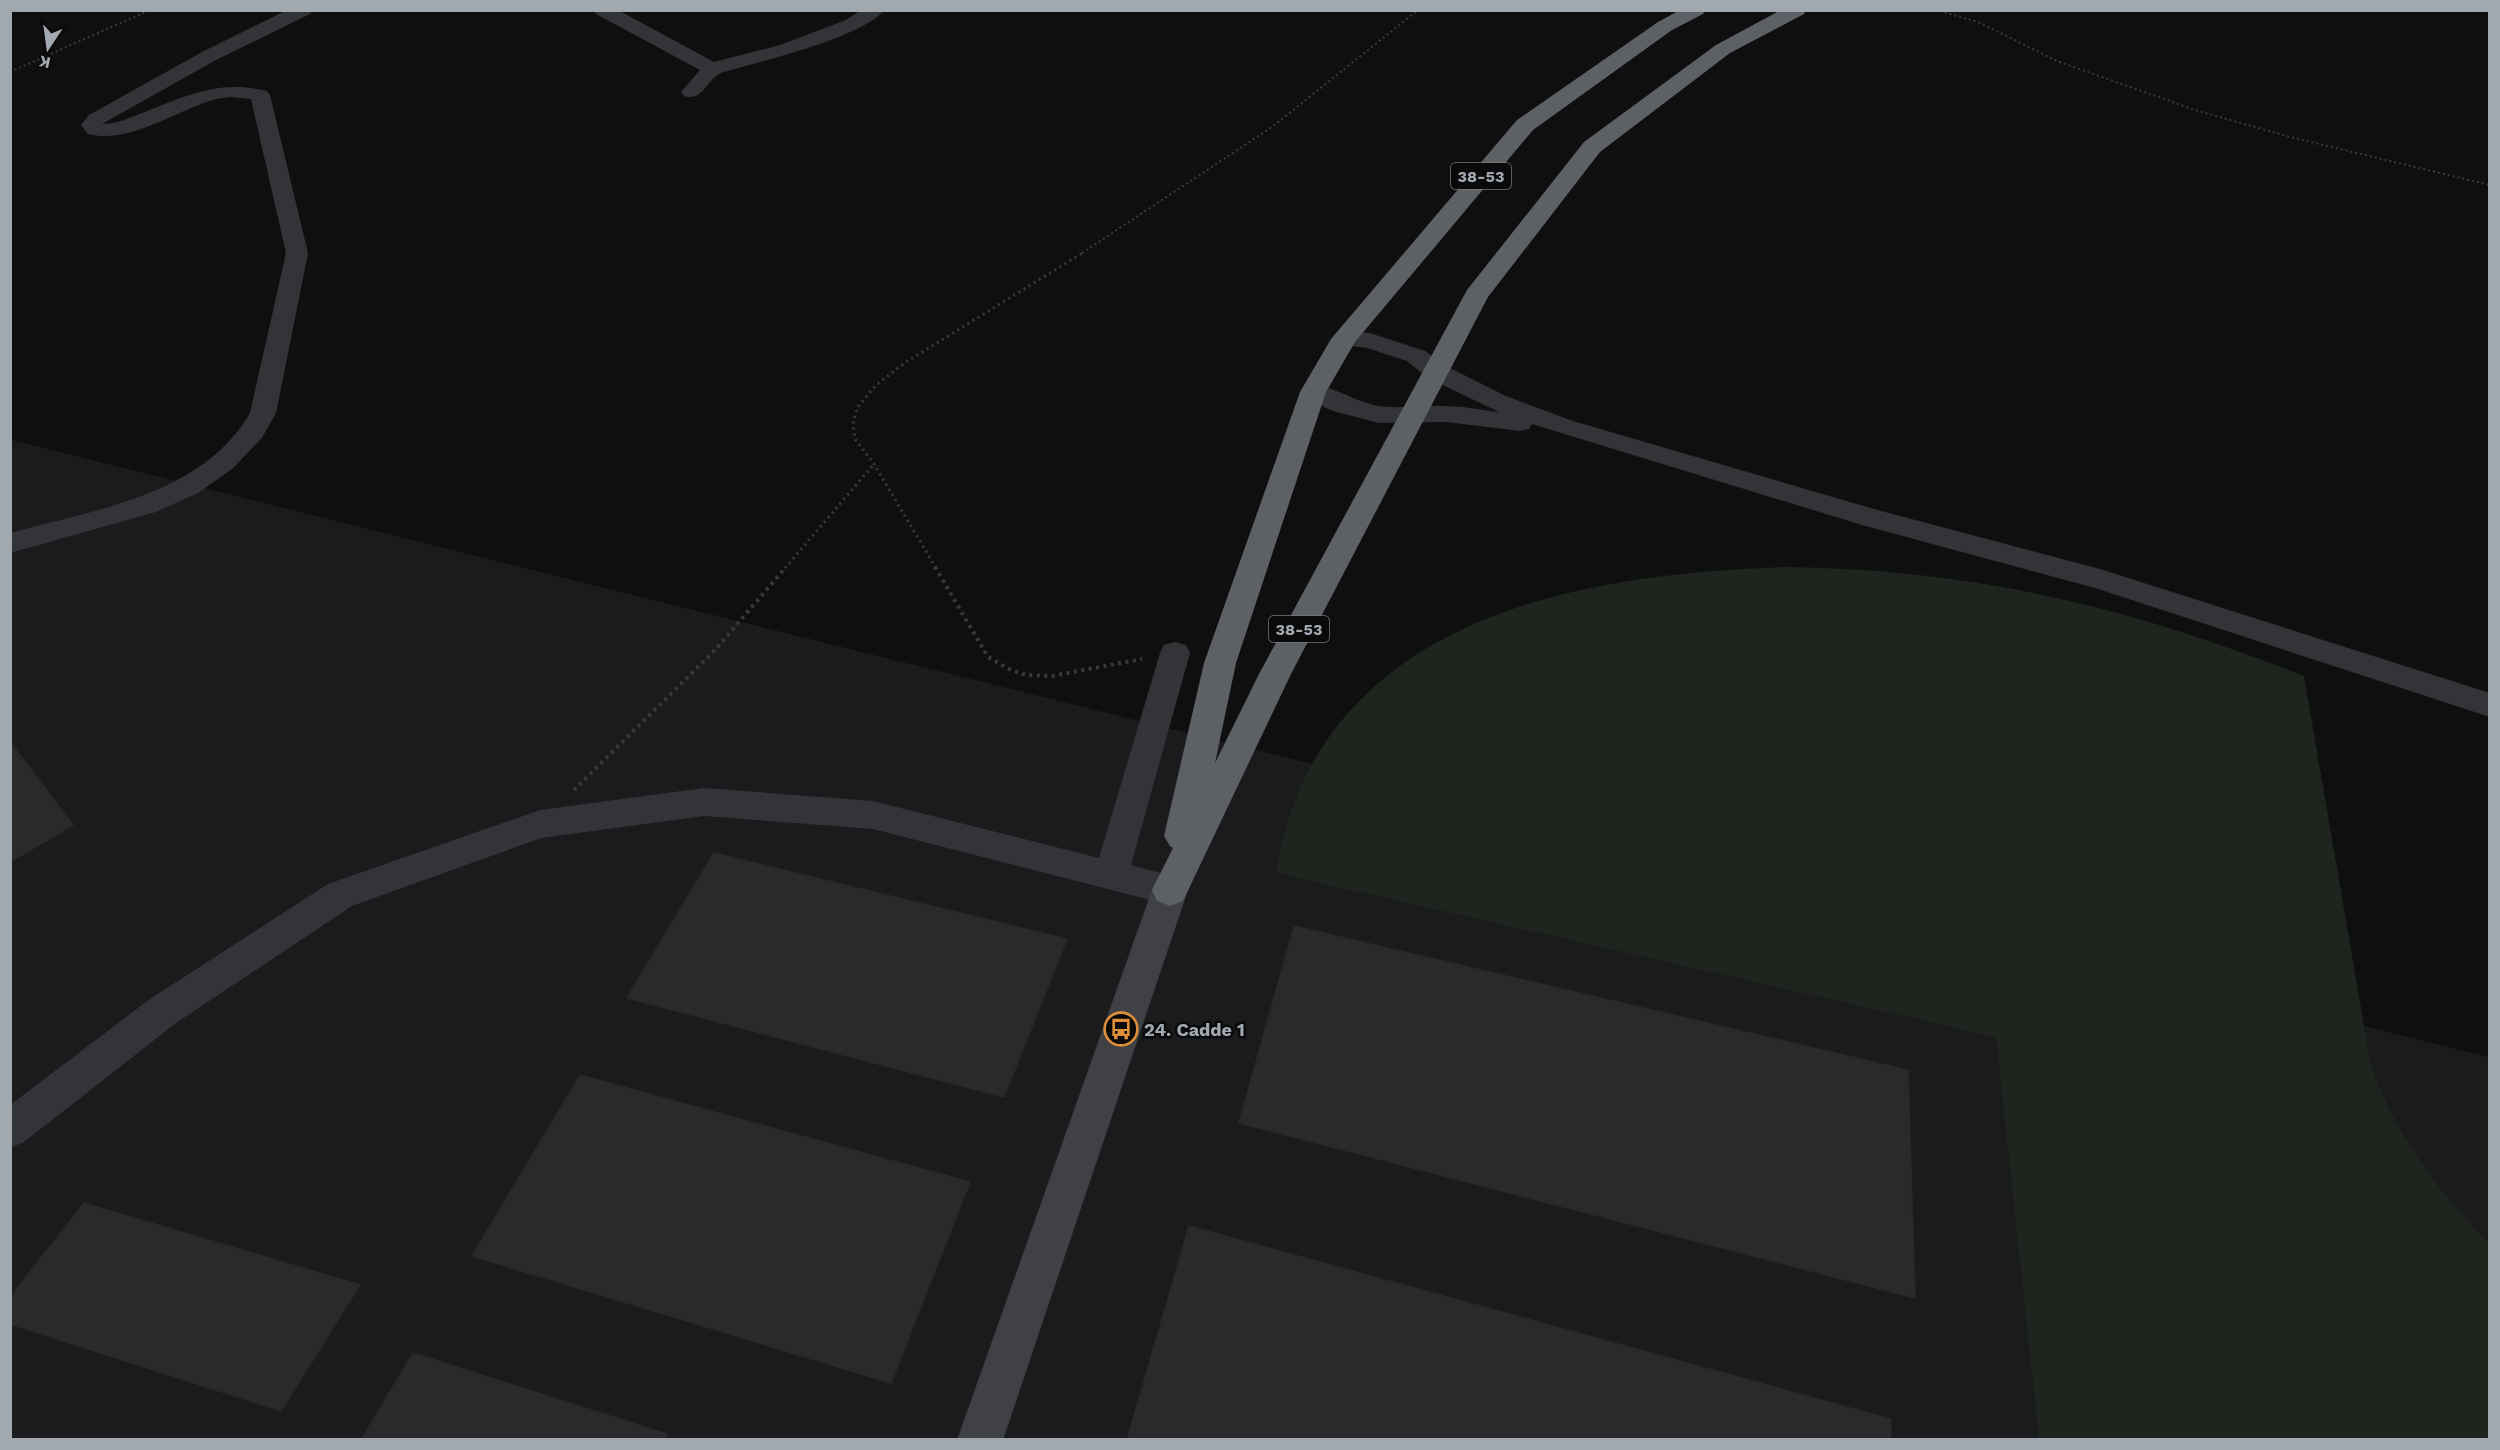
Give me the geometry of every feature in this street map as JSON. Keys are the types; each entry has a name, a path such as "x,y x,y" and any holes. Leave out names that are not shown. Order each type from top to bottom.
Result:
{"highway":[{"name":"38-53","path":"1170,890 1220,663 1313,392 1344,339 1525,125 1665,26 1696,10"},
{"name":"38-53","path":"1170,890 1275,674 1476,295 1592,147 1723,49 1797,10"}],"main road":[{"path":"980,1440 1170,890"}],"street":[{"path":"10,543 146,505 188,486 223,463 249,438 263,413 297,254 260,95 241,91 216,94 116,130 101,131 92,128 91,125 96,119 209,56 303,10"},
{"path":"603,10 712,69"},
{"path":"691,92 712,69 787,49 859,21 875,10"},
{"path":"1344,339 1370,341 1416,356 1437,372 1497,402 1564,427 1872,518 2100,579 2490,705"},
{"path":"1313,392 1342,405 1379,415 1446,414 1564,427"},
{"path":"1111,876 1174,653"},
{"path":"10,1129 163,1011 340,895 540,824 704,802 873,815 1170,890"}],"path":[{"path":"10,72 150,10"},
{"path":"1174,653 1052,676 1027,676 1005,669 988,657 874,464 858,447 852,428 858,407 881,381 913,358 1086,251 1252,141 1418,10"},
{"path":"1940,11 1978,22 2076,69 2196,110 2290,137 2490,185"},
{"path":"540,824 715,650 874,464"}],"shaded area":[{"path":"11,440 2489,1057 2489,1439 11,1440"},
{"path":"1784,567 1853,569 1921,575 2050,596 2176,630 2304,676 2371,1066 2393,1116 2420,1161 2452,1203 2489,1243 2489,1439 2039,1439 1996,1037 1276,873 1289,818 1298,791 1311,766 1350,711 1399,667 1456,633 1518,607 1584,589 1651,578"}],"building":[{"path":"10,742 73,825 10,862"},
{"path":"714,853 1067,939 1004,1097 627,998"},
{"path":"1294,926 1908,1070 1915,1298 1239,1123"},
{"path":"580,1075 970,1182 891,1383 472,1256"},
{"path":"84,1203 360,1285 281,1411 10,1324 10,1297"},
{"path":"1189,1226 1891,1419 1891,1440 1127,1440"},
{"path":"413,1353 667,1434 667,1440 361,1440"}],"place":[{"name":"24. Cadde 1","path":"1121,1029"}]}
